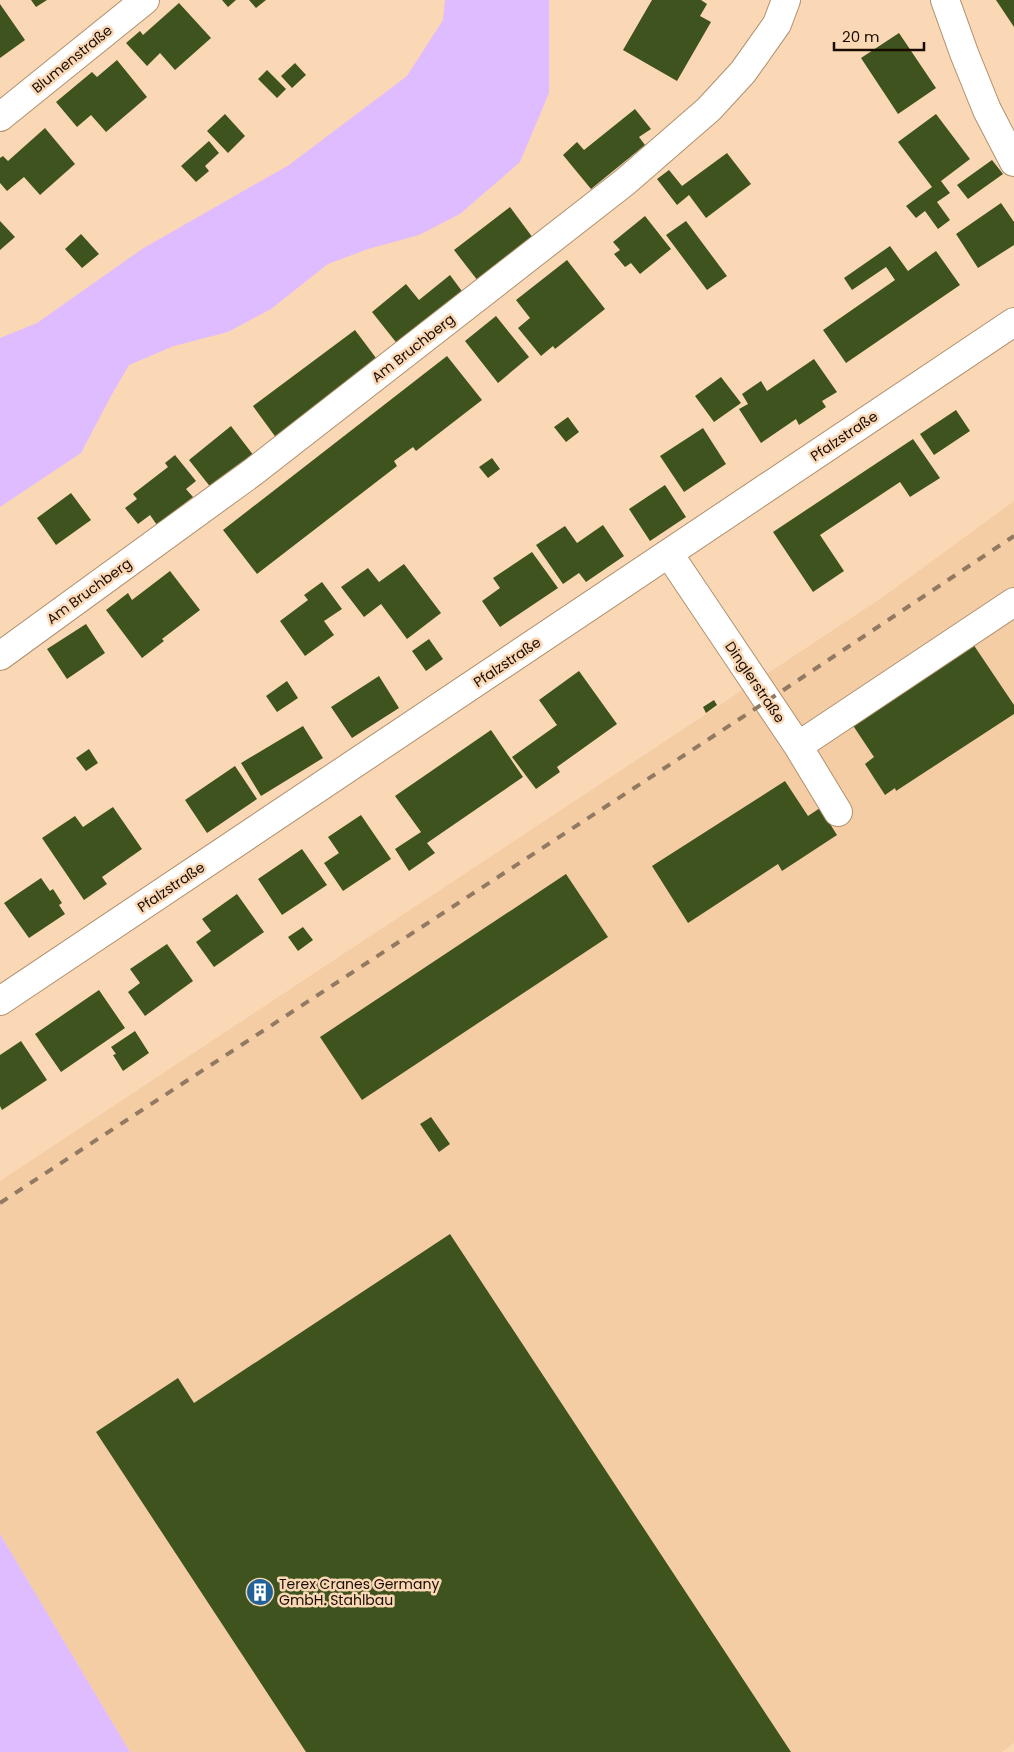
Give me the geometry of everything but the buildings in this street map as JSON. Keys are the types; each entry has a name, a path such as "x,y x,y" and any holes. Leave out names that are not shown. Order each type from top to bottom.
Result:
{"street":[{"name":"Blumenstraße","path":"0,117 144,0"},
{"name":"Am Bruchberg","path":"0,656 253,472 625,182 709,109 743,72 777,24 786,0"},
{"path":"945,0 987,110 1014,162"},
{"name":"Pfalzstraße","path":"0,1001 1014,322"},
{"name":"Dinglerstraße","path":"670,554 798,746 838,812"},
{"path":"798,746 1014,602"}],"shaded area":[{"path":"445,0 549,0 549,93 520,162 460,214 419,235 368,249 328,264 271,309 228,332 174,346 129,365 81,453 0,507 0,338 37,323 142,249 289,165 407,76 443,20"},
{"path":"1014,501 1014,1743 1002,1752 130,1752 0,1534 0,1181 883,597"},
{"path":"0,1534 130,1752 0,1752"}],"railway":[{"path":"0,1203 767,701 1014,536"}],"place":[{"name":"Terex Cranes Germany GmbH. Stahlbau","path":"260,1592"}]}
